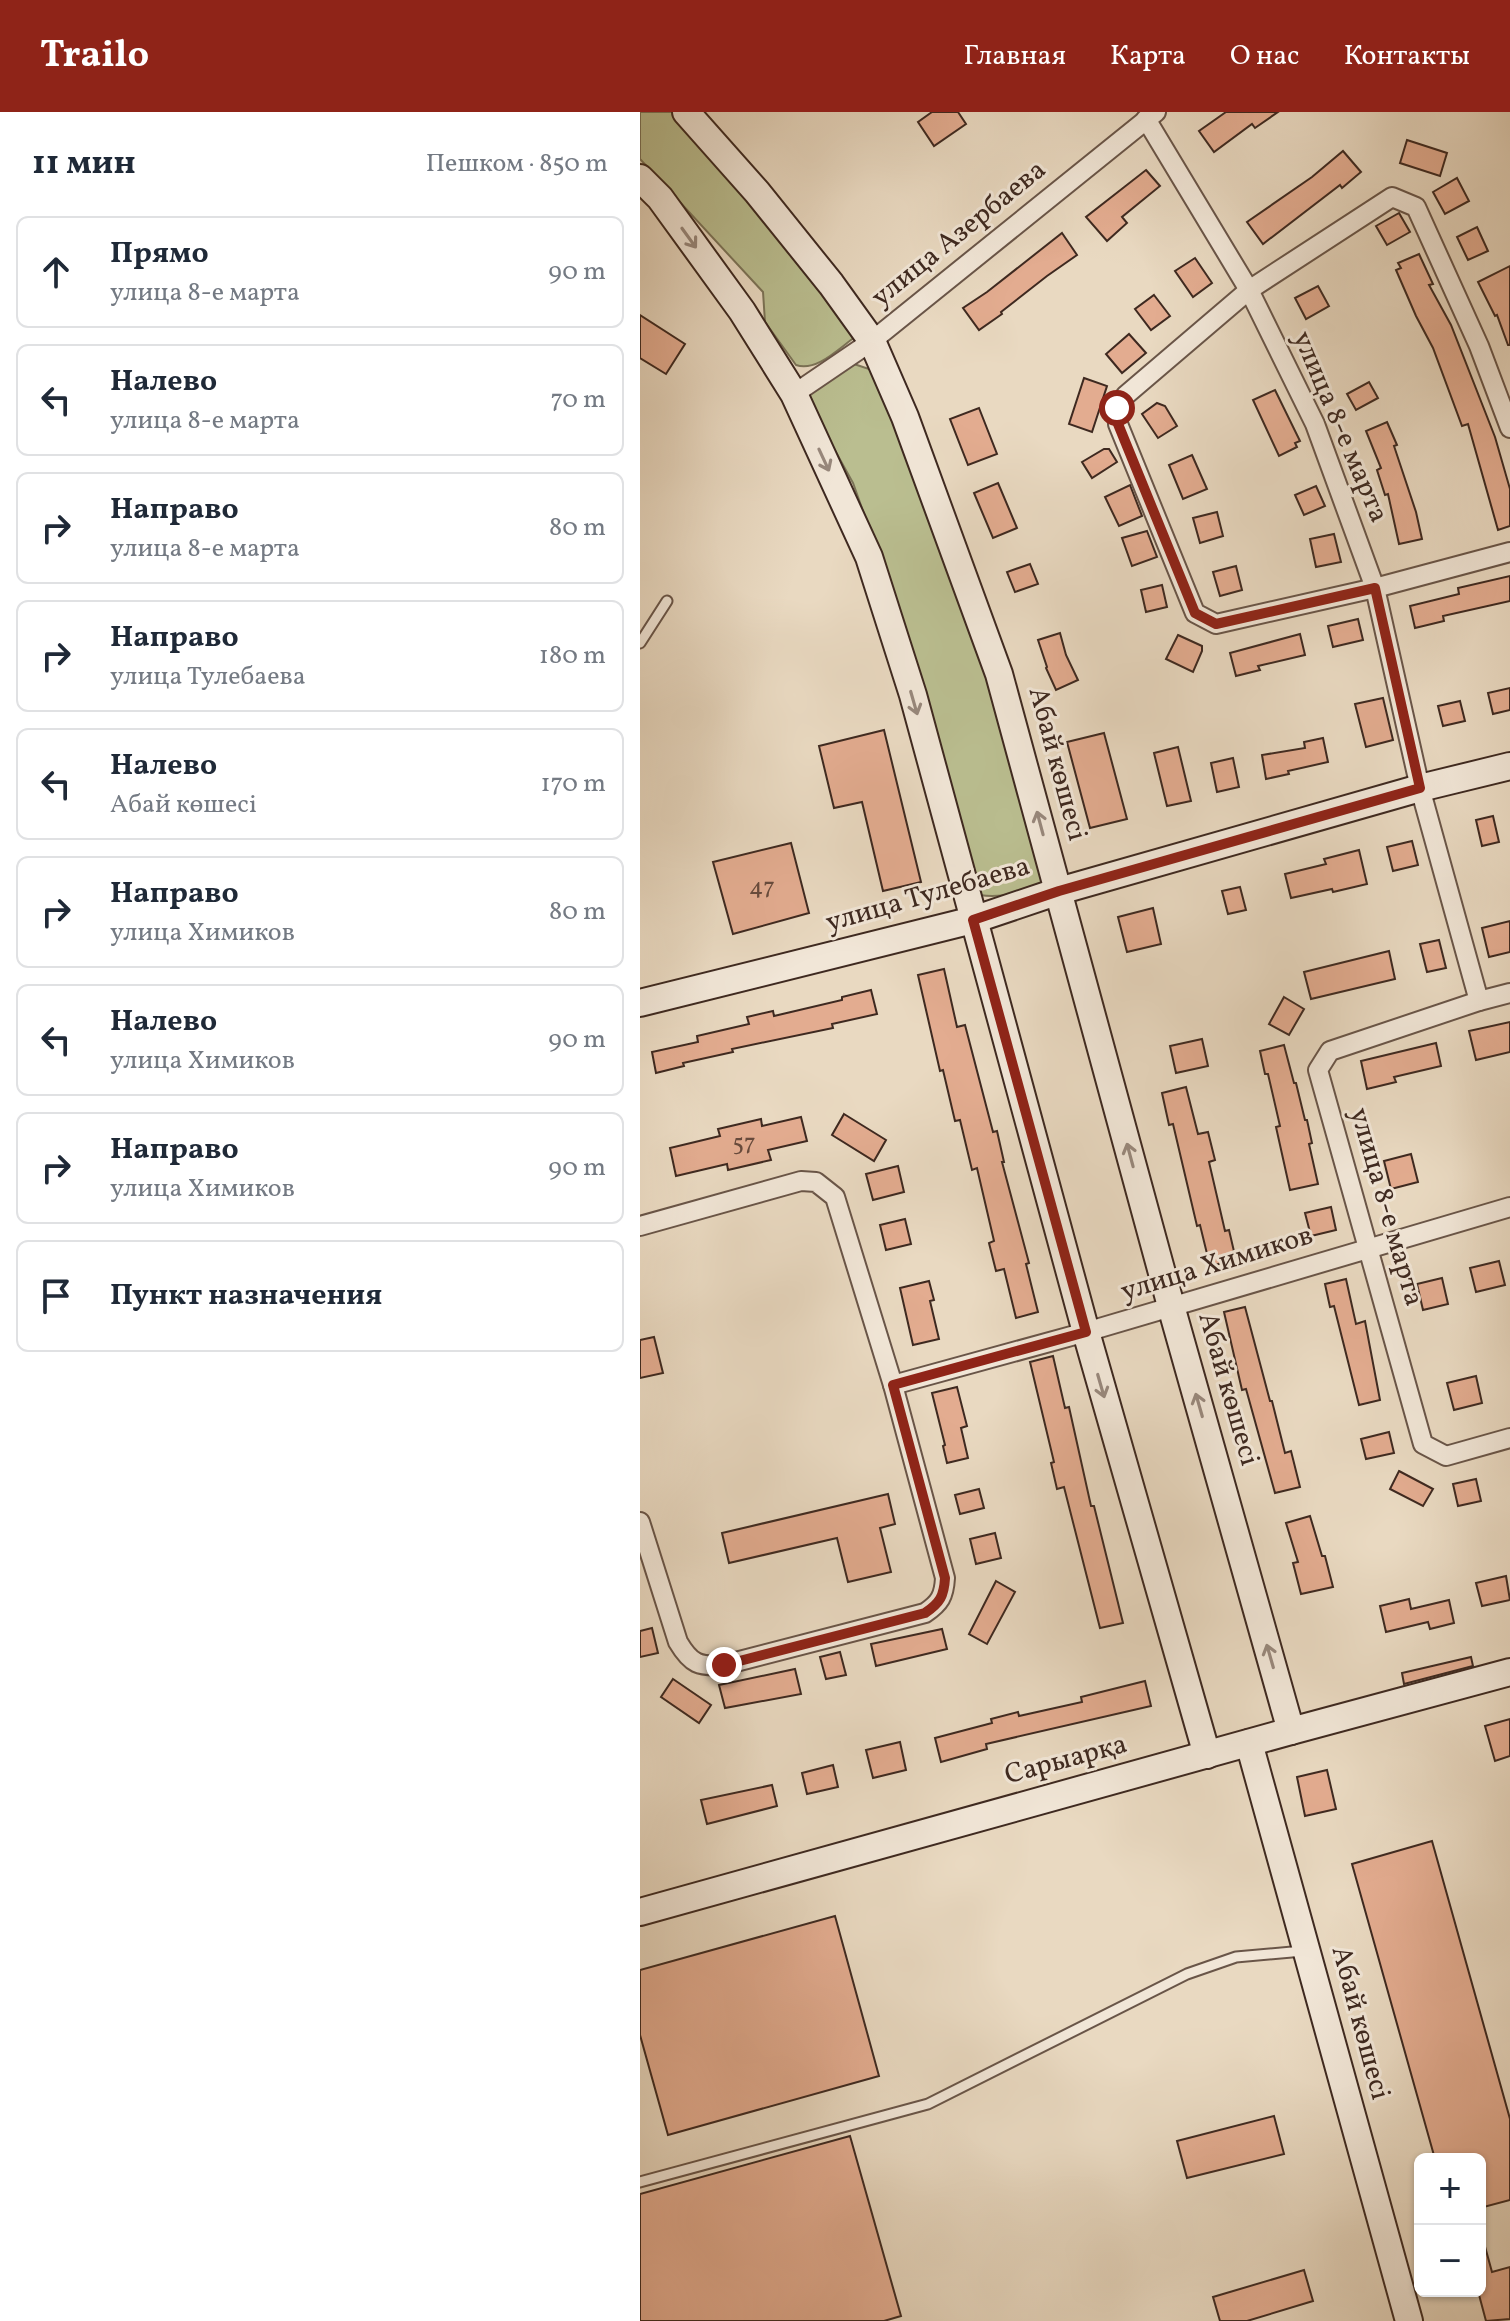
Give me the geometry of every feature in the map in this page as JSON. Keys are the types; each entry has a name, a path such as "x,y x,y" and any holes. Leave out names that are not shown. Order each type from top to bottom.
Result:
{"street":[{"name":"Абай көшесі","path":"686,112 757,192 872,341 905,417 999,674 1171,1306 1291,1731"},
{"name":"улица Азербаева","path":"794,394 872,341 1147,114"},
{"name":"улица 8-е марта","path":"1147,114 1249,290 1315,424 1375,588 1420,788 1479,1001"},
{"path":"640,178 660,198 742,311 794,394 869,557 913,695 1086,1332 1207,1755"},
{"path":"1510,428 1479,346 1416,207 1392,197 1249,290 1126,395 1117,408 1118,424 1195,613 1216,624 1375,588 1510,552"},
{"name":"улица Тулебаева","path":"640,1003 973,920 1059,891 1420,788 1510,766"},
{"name":"улица 8-е марта","path":"1510,993 1330,1051 1318,1070 1423,1444 1446,1456 1510,1438"},
{"path":"640,1226 801,1181 816,1182 835,1197 893,1385 945,1578 944,1594 937,1605 925,1613 724,1665 704,1666 687,1658 678,1642 640,1522"},
{"name":"улица Химиков","path":"893,1385 1086,1332 1510,1207"},
{"name":"Сарыарқа","path":"640,1912 1510,1672"},
{"name":"Абай көшесі","path":"1249,1743 1409,2321"}],"lane":[{"path":"640,643 667,601"},
{"path":"640,2182 928,2104 1187,1974 1236,1957 1307,1950"}],"green space":[{"path":"640,112 676,112 796,250 855,337 820,362 796,365 765,322 763,292 640,159"},
{"path":"854,364 872,370 1004,705 1045,881 1023,891 980,895 906,632 853,483 807,400 808,391"}],"building":[{"path":"932,112 958,112 966,124 934,146 918,122"},
{"path":"1226,112 1278,112 1255,128 1252,124 1214,152 1199,131"},
{"path":"1407,140 1447,153 1440,176 1400,163"},
{"path":"1343,151 1361,172 1263,244 1247,222 1312,177"},
{"path":"1146,170 1160,186 1122,217 1127,223 1107,241 1086,217"},
{"path":"1457,178 1469,201 1445,214 1433,192"},
{"path":"1399,213 1410,232 1387,245 1376,226"},
{"path":"1477,227 1488,251 1468,260 1457,237"},
{"path":"1062,233 1077,255 979,330 963,308"},
{"path":"1419,254 1433,284 1429,285 1451,325 1495,437 1510,489 1510,526 1498,530 1468,424 1462,426 1433,348 1396,270 1401,268 1398,263"},
{"path":"1195,258 1212,283 1193,297 1175,271"},
{"path":"1510,266 1508,345 1497,315 1478,282"},
{"path":"1318,286 1329,306 1306,319 1295,298"},
{"path":"1154,295 1170,316 1151,330 1135,309"},
{"path":"640,315 685,344 666,374 640,358"},
{"path":"1129,334 1146,353 1122,373 1106,354"},
{"path":"1084,378 1107,386 1092,432 1069,424"},
{"path":"1369,382 1378,398 1356,410 1347,394"},
{"path":"1275,390 1300,441 1295,443 1297,447 1279,456 1253,400"},
{"path":"1157,403 1165,406 1177,426 1158,438 1142,414"},
{"path":"979,408 997,454 968,465 950,419"},
{"path":"1387,422 1397,445 1394,446 1422,539 1399,544 1388,494 1385,495 1377,470 1381,468 1366,431"},
{"path":"1109,449 1117,462 1092,478 1082,462"},
{"path":"1192,455 1207,489 1183,499 1169,465"},
{"path":"998,483 1017,528 993,538 974,493"},
{"path":"1130,485 1142,516 1119,526 1105,497"},
{"path":"1316,486 1325,506 1304,515 1295,495"},
{"path":"1217,512 1223,536 1200,543 1193,518"},
{"path":"1147,531 1157,557 1132,566 1122,538"},
{"path":"1334,534 1341,562 1316,567 1310,539"},
{"path":"1030,564 1038,584 1015,592 1007,572"},
{"path":"1236,566 1242,590 1220,596 1213,572"},
{"path":"1510,576 1510,601 1443,616 1444,621 1415,628 1410,606 1459,594 1458,588"},
{"path":"1162,585 1167,607 1146,612 1141,590"},
{"path":"1358,619 1363,640 1333,647 1328,626"},
{"path":"1060,633 1078,680 1056,690 1038,640"},
{"path":"1300,634 1305,655 1258,666 1260,670 1236,676 1230,653"},
{"path":"1178,635 1202,646 1193,672 1166,659"},
{"path":"1510,688 1510,710 1493,714 1488,693"},
{"path":"1383,698 1393,740 1366,747 1355,704"},
{"path":"1460,701 1465,721 1443,726 1438,706"},
{"path":"884,730 921,882 883,891 862,802 834,808 819,746"},
{"path":"1104,733 1127,819 1090,828 1067,742"},
{"path":"1323,738 1328,762 1266,779 1262,755 1305,748 1304,742"},
{"path":"1178,747 1191,801 1167,806 1154,753"},
{"path":"1233,758 1239,787 1217,792 1211,763"},
{"path":"1493,816 1499,842 1482,846 1476,820"},
{"path":"1412,841 1418,865 1393,871 1387,847"},
{"path":"791,843 809,913 733,934 713,862"},
{"path":"1359,850 1367,884 1291,898 1285,874 1326,864 1324,859"},
{"path":"1240,887 1246,910 1228,914 1222,891"},
{"path":"1153,908 1161,944 1127,952 1118,917"},
{"path":"1510,921 1510,952 1489,957 1482,928"},
{"path":"1439,940 1446,968 1427,972 1420,944"},
{"path":"1389,951 1395,979 1311,999 1304,972"},
{"path":"944,969 957,1027 965,1025 993,1132 997,1131 1002,1162 1029,1263 1026,1264 1038,1312 1016,1318 1004,1269 996,1271 989,1243 994,1241 977,1168 972,1170 960,1120 955,1121 918,975"},
{"path":"871,990 877,1014 832,1024 833,1028 732,1049 733,1052 683,1063 684,1066 656,1073 652,1052 698,1042 697,1036 749,1024 747,1017 773,1011 774,1016"},
{"path":"1284,997 1304,1009 1289,1035 1269,1024"},
{"path":"1510,1022 1510,1052 1476,1060 1469,1031"},
{"path":"1202,1039 1208,1066 1176,1073 1170,1046"},
{"path":"1436,1043 1441,1066 1394,1077 1396,1082 1367,1089 1361,1061"},
{"path":"1284,1045 1307,1120 1318,1184 1290,1190 1276,1127 1280,1126 1260,1051"},
{"path":"1186,1087 1198,1134 1208,1132 1215,1160 1209,1162 1225,1231 1229,1230 1236,1260 1210,1266 1162,1093"},
{"path":"844,1114 886,1140 874,1161 832,1135"},
{"path":"801,1117 807,1141 768,1150 771,1160 728,1170 727,1164 676,1176 670,1148 720,1136 718,1129 761,1119 762,1126"},
{"path":"1411,1154 1418,1182 1391,1189 1384,1161"},
{"path":"898,1166 904,1192 873,1200 866,1174"},
{"path":"1331,1207 1336,1230 1311,1236 1305,1213"},
{"path":"905,1219 911,1244 886,1250 880,1225"},
{"path":"1499,1261 1505,1285 1476,1292 1470,1268"},
{"path":"1442,1278 1448,1304 1423,1310 1417,1284"},
{"path":"1346,1279 1356,1324 1365,1321 1380,1400 1359,1405 1334,1306 1330,1307 1325,1284"},
{"path":"929,1281 934,1300 930,1301 939,1339 913,1345 900,1288"},
{"path":"1245,1307 1285,1453 1291,1451 1300,1487 1275,1493 1246,1389 1242,1390 1224,1312"},
{"path":"654,1337 663,1373 640,1378 640,1340"},
{"path":"1053,1356 1065,1408 1069,1407 1091,1506 1094,1506 1123,1623 1100,1628 1064,1487 1057,1489 1051,1463 1054,1462 1030,1362"},
{"path":"1476,1376 1482,1403 1454,1410 1447,1383"},
{"path":"957,1387 967,1426 961,1428 968,1458 947,1463 932,1393"},
{"path":"1389,1432 1394,1453 1366,1459 1361,1439"},
{"path":"1399,1471 1433,1489 1423,1506 1390,1489"},
{"path":"1476,1479 1481,1501 1458,1506 1453,1484"},
{"path":"979,1489 984,1508 960,1514 955,1495"},
{"path":"888,1494 895,1524 880,1528 891,1572 848,1582 837,1538 729,1563 722,1533"},
{"path":"1310,1516 1333,1587 1301,1594 1293,1563 1298,1562 1286,1523"},
{"path":"995,1533 1001,1558 976,1564 970,1539"},
{"path":"1506,1576 1510,1600 1482,1606 1476,1583"},
{"path":"996,1581 1015,1592 987,1644 969,1634"},
{"path":"1409,1599 1411,1609 1449,1600 1454,1623 1430,1629 1428,1622 1386,1632 1380,1606"},
{"path":"652,1628 658,1653 640,1657 640,1631"},
{"path":"942,1629 947,1649 876,1666 871,1644"},
{"path":"840,1652 846,1675 826,1679 820,1657"},
{"path":"1471,1657 1473,1666 1404,1684 1402,1673"},
{"path":"795,1669 801,1694 725,1708 719,1685"},
{"path":"673,1679 711,1705 699,1723 661,1697"},
{"path":"1145,1681 1151,1706 986,1744 987,1749 941,1762 935,1738 992,1723 991,1719 1018,1712 1019,1716 1082,1702 1081,1697"},
{"path":"1510,1719 1510,1756 1495,1761 1485,1726"},
{"path":"900,1742 906,1770 873,1778 866,1750"},
{"path":"833,1765 838,1787 807,1794 802,1773"},
{"path":"1327,1770 1336,1809 1305,1816 1297,1777"},
{"path":"772,1785 777,1806 707,1824 701,1800"},
{"path":"1432,1841 1510,2119 1510,2200 1486,2206 1486,2153 1433,2153 1352,1864"},
{"path":"835,1916 879,2076 668,2135 640,2035 640,1970"},
{"path":"1274,2116 1284,2154 1187,2178 1177,2141"},
{"path":"850,2136 901,2316 884,2321 640,2321 640,2194"},
{"path":"1486,2250 1492,2272 1510,2267 1510,2319 1486,2321 1480,2297 1486,2297"},
{"path":"1304,2270 1313,2301 1247,2321 1220,2321 1213,2297"}],"route":[{"path":"724,1665 925,1613 937,1605 944,1594 945,1578 893,1385 1086,1332 973,920 1059,891 1420,788 1375,588 1216,624 1195,613 1118,424 1117,408"}]}
